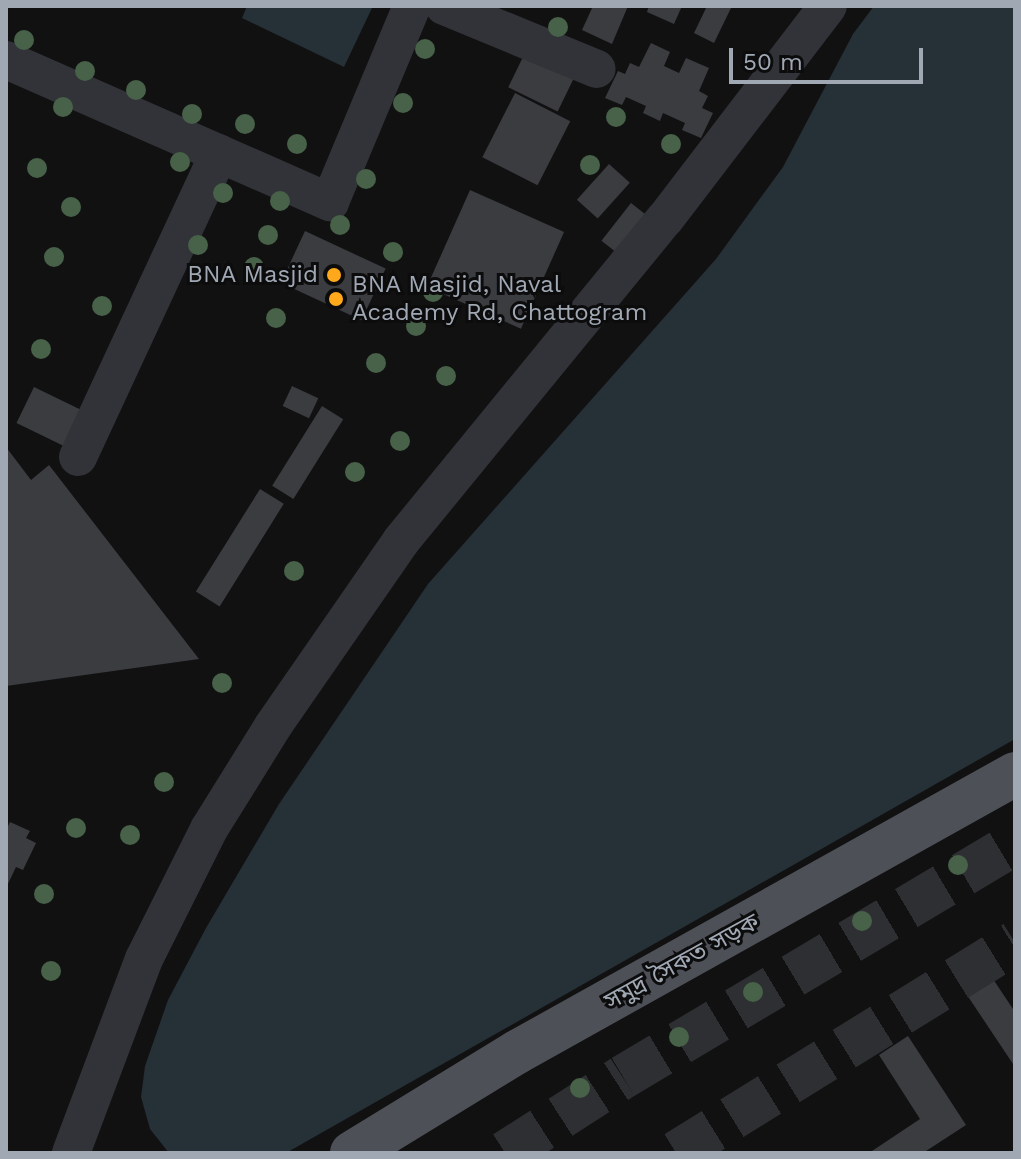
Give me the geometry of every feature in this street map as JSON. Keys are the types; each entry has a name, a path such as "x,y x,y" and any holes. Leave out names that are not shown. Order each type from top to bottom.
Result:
{"main road":[{"name":"সমুদ্র সৈকত সড়ক","path":"352,1153 517,1052 1015,774"}],"lane":[{"path":"6,60 330,202 412,6"},
{"path":"444,6 597,69"},
{"path":"71,1153 144,959 209,829 273,726 401,541 665,219 828,6"},
{"path":"78,457 219,153"}],"shaded area":[{"path":"247,6 372,8 344,67 242,18"},
{"path":"874,6 1015,6 1015,739 286,1153 169,1153 150,1129 141,1097 145,1066 168,1000 206,928 279,804 428,584 716,259 783,167 853,34"}],"building":[{"path":"593,6 628,6 612,44 582,30"},
{"path":"649,6 682,6 674,24 647,12"},
{"path":"707,6 732,6 714,43 694,33"},
{"path":"651,43 670,52 664,66 679,73 686,58 709,68 699,91 708,96 702,108 713,113 701,138 682,130 685,123 663,113 660,121 643,113 646,106 626,97 622,105 605,98 618,71 625,74 630,63 639,67"},
{"path":"524,55 573,79 558,111 508,87"},
{"path":"515,93 570,121 538,185 482,157"},
{"path":"609,164 630,183 598,218 577,200"},
{"path":"470,190 564,232 521,329 427,287"},
{"path":"631,203 649,217 620,255 601,241"},
{"name":"BNA Masjid","path":"305,231 386,269 362,320 281,283"},
{"path":"292,386 318,398 309,418 283,406"},
{"path":"34,387 83,411 66,447 16,423"},
{"path":"322,406 343,419 293,499 272,486"},
{"path":"6,447 31,480 49,465 199,659 6,686"},
{"path":"260,489 284,504 220,606 196,592"},
{"path":"10,822 30,831 26,838 36,843 23,870 16,867 6,888 6,830"},
{"path":"983,964 1015,1012 1015,1067 957,980"},
{"path":"908,1036 966,1125 923,1153 869,1153 920,1119 879,1055"}],"tunnel":[{"path":"505,1153 623,1077 1015,843"},
{"path":"676,1153 1015,943"}],"place":[{"name":"BNA Masjid","path":"334,275"},
{"name":"BNA Masjid, Naval Academy Rd, Chattogram","path":"336,299"}]}
